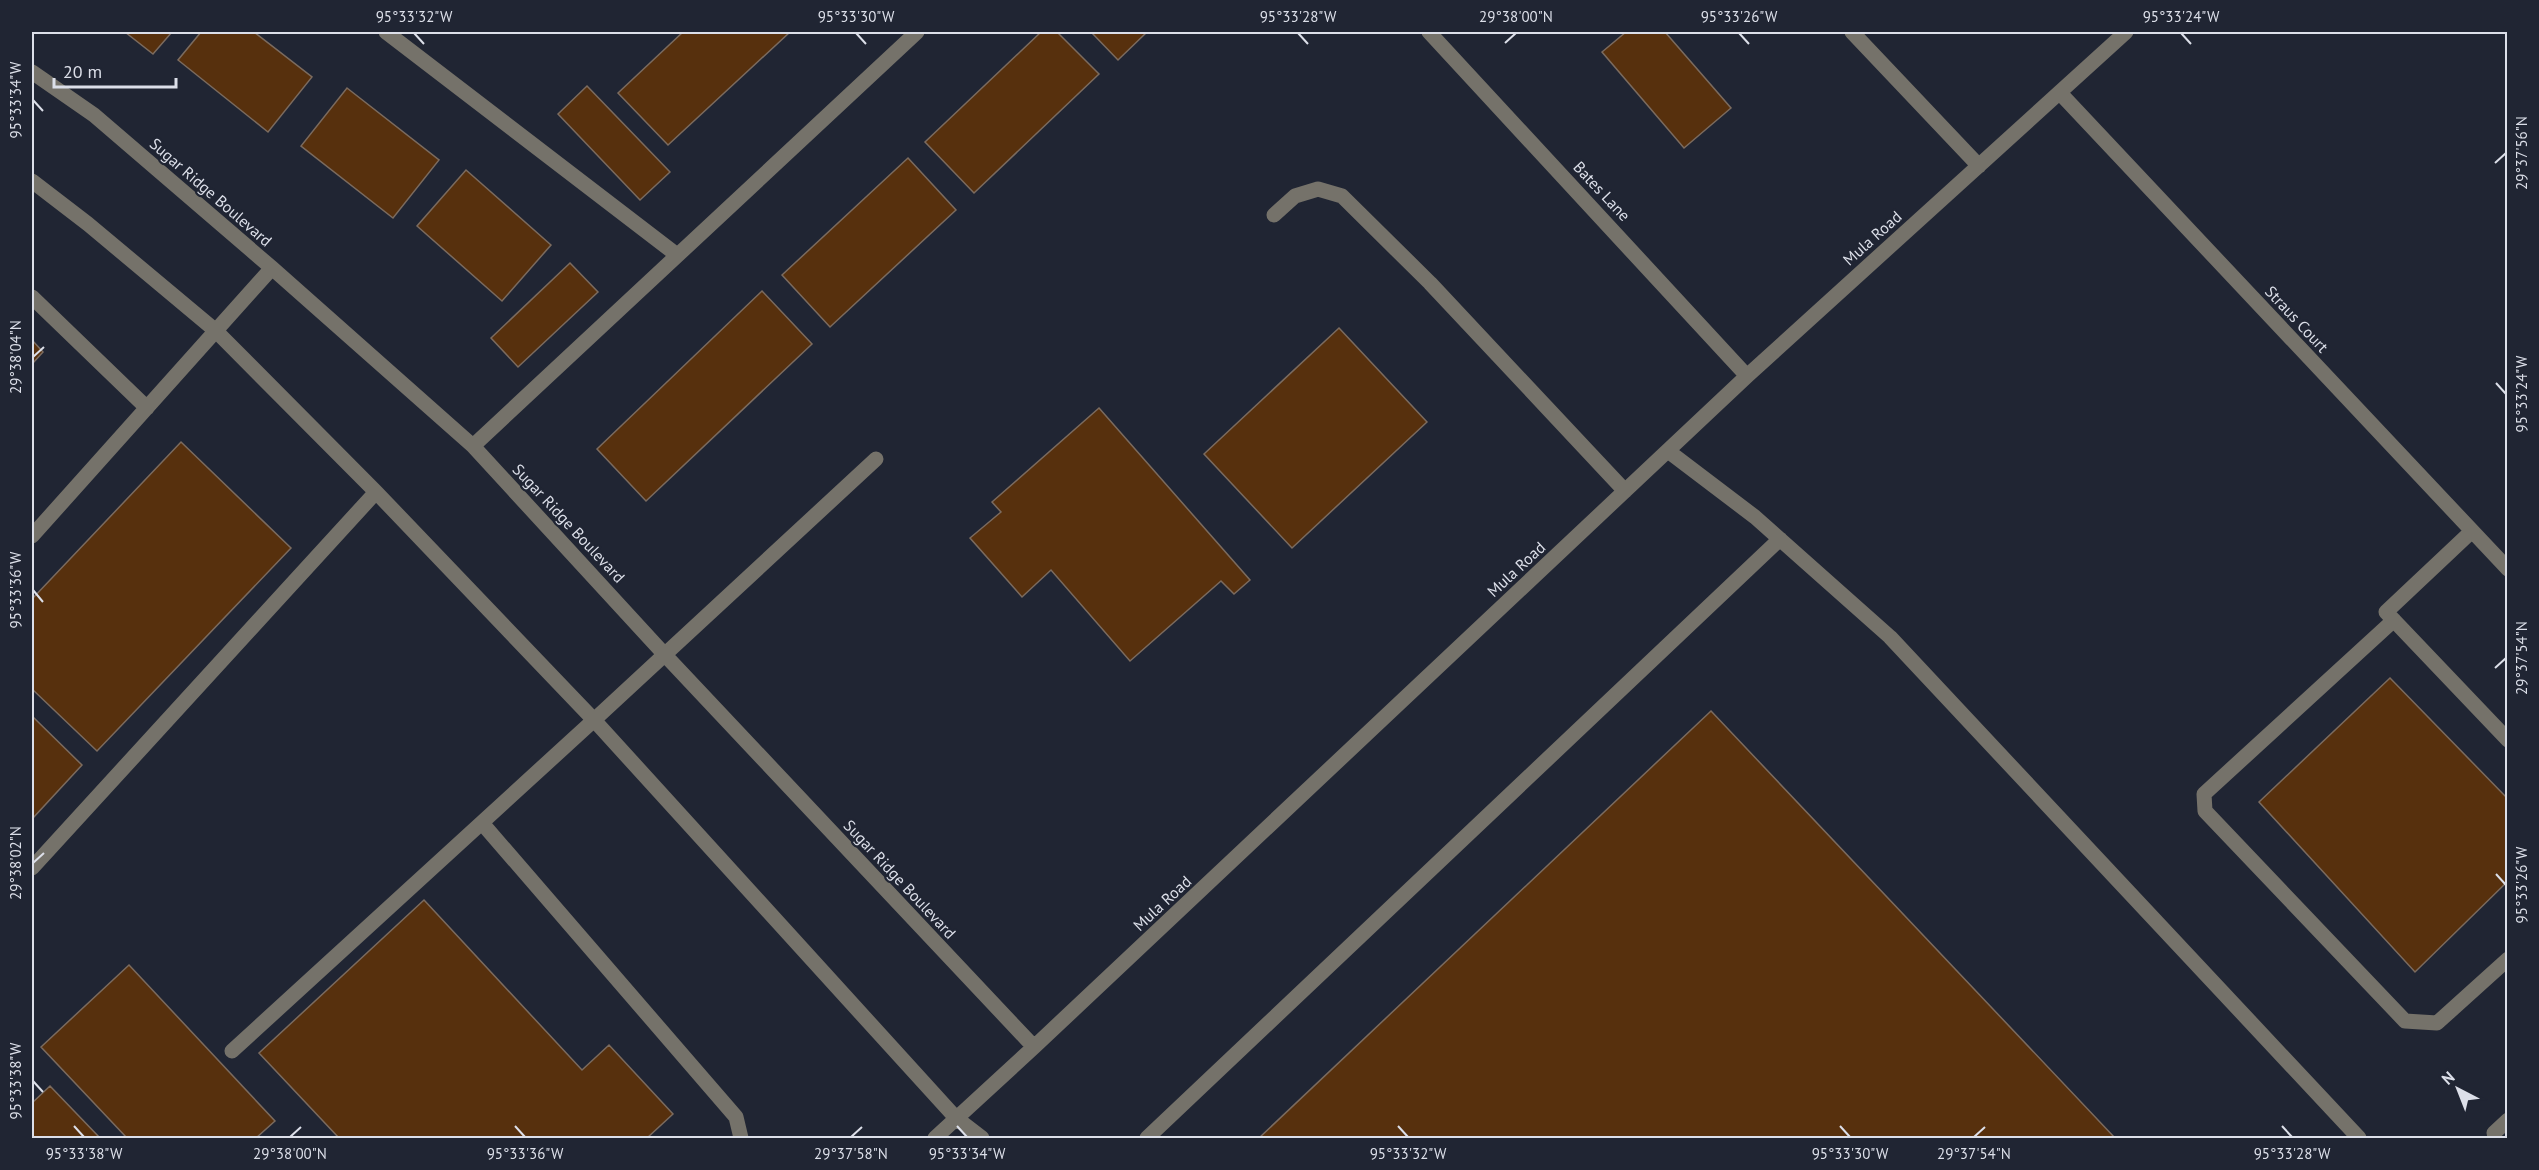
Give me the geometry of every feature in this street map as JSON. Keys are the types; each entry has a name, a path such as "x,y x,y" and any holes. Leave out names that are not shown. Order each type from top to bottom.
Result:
{"street":[{"path":"386,32 677,255"},
{"path":"473,446 918,32"},
{"name":"Bates Lane","path":"1430,32 1747,376"},
{"path":"1852,32 1979,166"},
{"name":"Mula Road","path":"935,1138 1747,376 2126,32"},
{"name":"Sugar Ridge Boulevard","path":"32,72 94,115 272,268 473,446 665,655 1034,1047"},
{"name":"Straus Court","path":"2060,93 2508,569"},
{"path":"32,181 88,224 216,331 376,492 594,720 956,1118 982,1138"},
{"path":"1274,215 1295,196 1318,189 1342,196 1438,292 1625,491"},
{"path":"32,536 272,268"},
{"path":"32,297 147,408"},
{"path":"1668,451 1755,517 1890,637 2359,1138"},
{"path":"232,1051 876,459"},
{"path":"32,868 376,492"},
{"path":"2472,531 2386,612 2508,740"},
{"path":"1147,1138 1780,539"},
{"path":"2394,620 2204,794 2205,812 2405,1021 2437,1023 2508,959"},
{"path":"482,823 736,1117 741,1138"},
{"path":"2494,1132 2508,1120"}],"building":[{"path":"125,32 172,32 153,54"},
{"path":"201,32 254,32 312,77 268,132 178,60"},
{"path":"683,32 790,32 668,145 618,93"},
{"path":"1041,32 1057,32 1099,74 974,193 925,142"},
{"path":"1091,32 1147,32 1118,60"},
{"path":"1626,32 1665,32 1731,108 1684,148 1602,52"},
{"path":"587,86 670,172 640,200 558,114"},
{"path":"347,88 439,160 393,218 301,146"},
{"path":"908,158 956,210 830,327 782,275"},
{"path":"466,170 551,245 502,301 417,226"},
{"path":"570,263 598,292 518,367 491,338"},
{"path":"762,291 812,344 646,501 597,449"},
{"path":"1339,328 1427,422 1292,548 1204,454"},
{"path":"32,340 43,352 32,364"},
{"path":"1099,408 1250,580 1234,594 1221,581 1130,661 1051,570 1022,597 970,538 1001,512 992,502"},
{"path":"181,442 291,548 97,751 32,689 32,599"},
{"path":"2390,678 2508,799 2508,881 2415,972 2259,802"},
{"path":"1711,711 2115,1138 1259,1138"},
{"path":"32,716 82,765 32,819"},
{"path":"424,900 582,1070 609,1045 673,1114 647,1138 339,1138 259,1053"},
{"path":"129,965 275,1121 256,1138 127,1138 41,1047"},
{"path":"50,1086 100,1138 32,1138 32,1103"}]}
